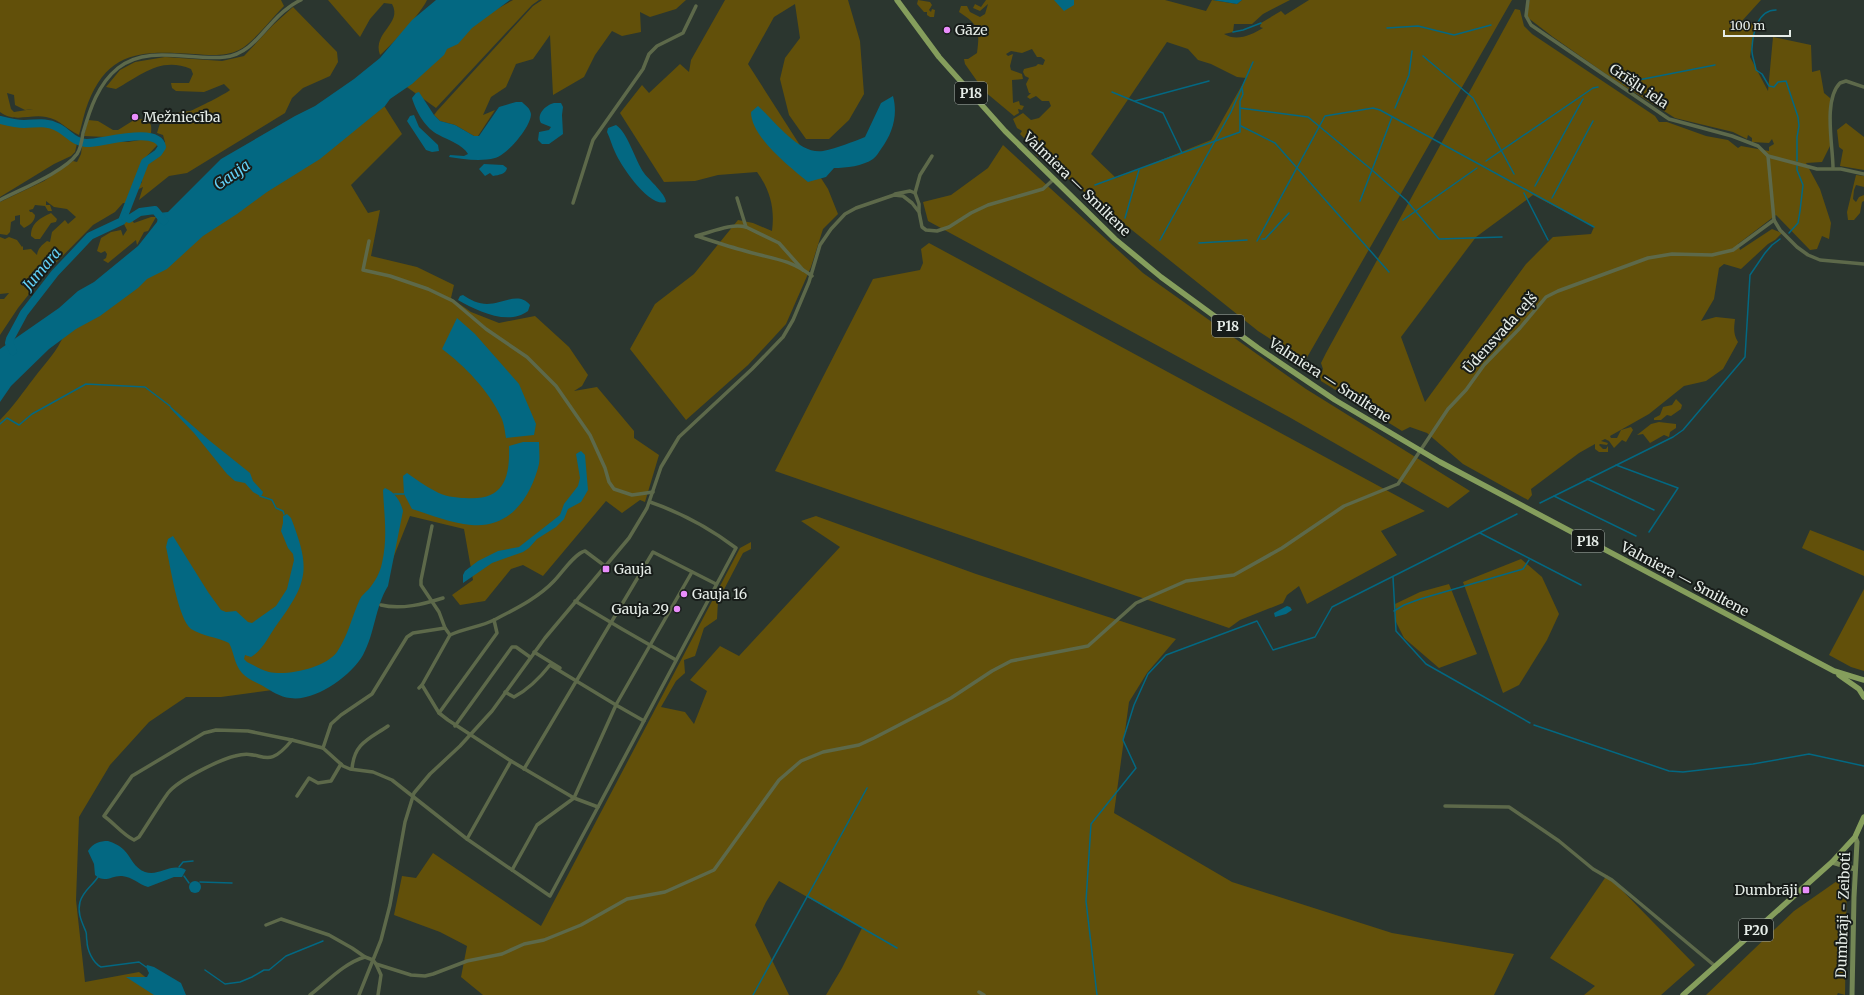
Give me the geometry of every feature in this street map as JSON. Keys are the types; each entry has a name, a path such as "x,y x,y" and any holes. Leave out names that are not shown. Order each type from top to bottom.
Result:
{"main road":[{"name":"Valmiera — Smiltene","path":"897,0 939,57 1005,131 1115,239 1161,277 1300,377 1420,451 1834,671 1859,689 1864,697"},
{"name":"Valmiera — Smiltene","path":"1834,671 1864,680"},
{"name":"P20","path":"1682,995 1832,862 1855,837 1864,817"},
{"name":"Dumbrāji - Zeiboti","path":"1852,995 1857,842 1855,837"},
{"path":"1832,862 1855,869"}],"street":[{"path":"0,200 66,165 79,152 82,137 97,93 118,68 125,63 138,58 158,55 225,57 240,53 251,45 287,8 301,0"},
{"name":"Grīšļu iela","path":"1528,0 1526,16 1531,25 1669,119 1732,136 1758,146 1768,156"},
{"path":"573,203 593,140 643,69 649,54 657,46 683,33 696,6"},
{"path":"1833,168 1830,115 1833,94 1840,83 1846,81 1864,87"},
{"path":"932,156 920,175 915,193 919,204 922,227 926,230 937,231 988,205 1043,190 1054,179"},
{"path":"1864,174 1833,168 1817,169 1768,156 1774,220 1780,230 1808,255 1820,260 1864,264"},
{"path":"359,995 386,921 405,822 412,797 430,774 492,711 530,657 575,600 629,538 650,502 661,467 679,437 756,365 783,337 793,320 812,276 820,246 825,236 838,220 856,208 894,195 910,191 915,193"},
{"path":"894,195 903,196 912,202 919,212"},
{"path":"737,198 746,227"},
{"name":"Ūdensvada ceļš","path":"376,964 411,975 425,976 434,974 467,962 502,954 524,944 544,940 581,925 627,899 665,892 714,870 779,780 801,761 823,752 859,745 874,738 951,698 992,671 1011,661 1088,646 1136,603 1158,592 1186,581 1228,577 1251,566 1315,527 1344,506 1398,484 1448,410 1466,390 1484,365 1520,328 1546,297 1558,291 1648,258 1672,254 1712,256 1734,250 1774,220"},
{"path":"804,270 779,243 741,225 718,229 696,236 742,251 784,260 804,270 812,276"},
{"path":"369,242 363,270 390,276 428,289 452,301 486,329 527,357 556,386 590,435 606,468 609,482 614,489 632,495 653,492"},
{"path":"292,740 274,758 264,758 245,754 236,756 217,762 177,786 169,792 139,837 134,840 128,837 115,824 104,816 132,776 204,733 216,730 248,731 292,740 323,748 341,764 352,769 386,776 466,839 533,886 550,896 736,548 699,525 650,502"},
{"path":"432,526 421,585 432,601 450,635"},
{"path":"419,688 450,635 462,630 484,625 545,589 566,569 580,552 585,551 605,566"},
{"path":"524,769 653,552 716,584"},
{"path":"512,870 537,825 566,806 574,798 617,704 692,572"},
{"path":"381,605 391,608 423,604 443,598"},
{"path":"575,600 676,660"},
{"path":"439,713 497,633 494,620"},
{"path":"323,748 331,724 341,715 372,694 407,637 413,633 445,628"},
{"path":"455,726 512,647 516,646 530,657"},
{"path":"534,652 577,680"},
{"path":"505,692 514,697 526,691 538,681 550,665 644,720"},
{"path":"422,684 439,713 455,726 574,798 598,807"},
{"path":"352,769 353,758 357,748 388,726"},
{"path":"466,839 511,761"},
{"path":"297,796 308,778 318,782 331,781 341,764"},
{"path":"1445,806 1509,807 1559,841 1593,869 1612,880 1715,966"},
{"path":"266,925 281,920 329,935 365,957 373,960 381,975 378,995"},
{"path":"310,995 350,965 365,957"},
{"path":"979,992 984,995"}],"shaded area":[{"path":"0,0 281,0 284,6 250,42 234,52 216,55 176,53 144,54 130,57 118,63 106,72 97,85 88,103 79,135 51,118 40,116 16,118 0,112","holes":["7,93 14,95 15,105 25,110 33,109 14,112 11,109"]},
{"path":"328,0 427,0 406,29 380,55 380,40 394,17 392,4 384,3 370,19 360,37"},
{"path":"513,0 539,0 532,5 436,108 404,85 486,15"},
{"path":"542,0 686,0 676,9 650,17 640,12 641,32 622,36 612,31 595,55 584,77 553,95 550,35 533,59 516,64 506,87 491,97 483,115 495,110 478,136 474,136 455,125 440,121 434,115 437,111 533,6"},
{"path":"725,0 848,0 860,41 864,94 849,120 829,139 806,139 789,115 780,79 785,58 800,38 795,4 774,17 748,64 828,189 838,214 823,229 811,267 786,324 748,365 686,420 630,349 655,304 694,274 738,220 753,223 772,231 772,207 762,179 757,172 718,175 695,181 664,182 620,113 642,85 649,93 680,64 689,72 691,60"},
{"path":"918,0 930,2 932,5 929,10 931,12 932,9 935,10 934,17 930,17 927,15 927,12 924,12 917,4"},
{"path":"986,0 1165,0 1206,11 1212,0 1237,4 1242,0 1290,0 1263,14 1252,24 1234,24 1233,32 1224,34 1234,37 1244,37 1263,28 1260,27 1261,23 1281,11 1285,15 1309,0 1512,0 1305,361 1258,331 1067,178 1053,164 1037,156 1033,147 1020,134 1022,131 1017,128 1013,119 1023,113 1031,120 1039,118 1051,106 1049,101 1042,101 1036,96 1030,99 1027,97 1031,93 1029,93 1026,84 1029,78 1025,76 1023,72 1024,69 1036,66 1038,64 1043,65 1045,60 1041,57 1037,57 1032,49 1022,53 1011,51 1006,54 1008,56 1013,54 1010,66 1011,70 1022,74 1023,79 1012,80 1013,103 1019,101 1020,105 1024,106 1022,110 1018,109 1019,113 1014,116 984,91 965,64 964,59 968,59 977,53 978,33 971,21 959,12 961,6 967,6 970,12 980,17 985,14 988,4 980,11 973,8 975,4 981,7","holes":["1167,42 1188,49 1198,60 1211,64 1237,77 1246,78 1211,140 1116,178 1091,154"]},
{"path":"1530,0 1761,0 1741,22 1755,24 1750,57 1768,91 1773,37 1811,45 1812,72 1820,70 1824,93 1830,98 1831,144 1822,162 1806,163 1820,189 1831,223 1829,239 1822,236 1817,249 1810,250 1776,215 1738,244 1740,250 1772,229 1782,233 1775,240 1768,244 1741,269 1724,264 1719,268 1714,299 1701,321 1716,317 1735,319 1734,328 1738,342 1723,369 1706,381 1684,386 1649,414 1610,436 1611,438 1617,438 1621,430 1631,427 1633,430 1626,442 1622,440 1614,448 1609,441 1605,439 1601,441 1608,443 1607,445 1599,445 1603,449 1606,449 1608,446 1608,452 1599,452 1595,449 1595,444 1579,453 1531,489 1532,495 1528,500 1463,464 1427,433 1410,427 1402,431 1321,381 1320,376 1323,369 1321,363 1326,353 1515,9 1520,10 1524,26 1532,34 1655,116 1659,122 1667,122 1706,136 1728,140 1738,148 1741,146 1769,151 1769,147 1774,144 1772,139 1769,143 1752,142 1752,138 1748,135 1747,139 1733,132 1675,118 1613,79 1553,37 1527,17 1527,6","holes":["1533,195 1594,227 1591,234 1553,237 1526,264 1425,402 1401,337 1476,237"]},
{"path":"293,7 337,52 338,62 330,76 303,88 292,98 285,113 187,173 169,176 139,200 143,187 135,191 142,182 141,174 165,142 163,135 157,133 162,120 166,116 177,112 193,110 230,90 224,84 204,92 176,91 172,88 171,83 189,83 193,74 191,69 170,65 161,66 143,73 116,89 106,87 120,70 135,62 165,57 222,61 244,56 273,25"},
{"path":"383,104 402,134 351,185 368,213 380,210 371,256 417,267 454,285 451,298 471,312 499,323 535,316 569,347 588,375 582,386 574,391 597,387 634,431 634,438 659,455 645,502 640,500 622,513 606,501 543,576 523,565 511,569 485,601 460,605 452,595 473,580 464,529 410,516 362,636 317,684 221,697 186,697 149,722 110,765 79,817 76,900 85,982 139,972 168,995 0,995 0,420 14,405 51,357 64,334"},
{"path":"0,117 11,122 46,121 56,124 71,136 78,139 75,152 71,156 54,164 0,197"},
{"path":"88,120 98,121 113,130 118,130 134,120 147,120 150,123 151,133 127,138 84,136"},
{"path":"1846,123 1864,137 1864,170 1840,166 1843,150 1839,147 1837,130"},
{"path":"157,137 160,138 161,141 146,157 138,170 138,181 133,187 127,203 123,203 115,212 93,225 45,274 18,308 0,335 0,299 4,299 9,293 0,294 0,237 5,239 9,237 17,240 22,247 23,246 23,250 31,249 37,255 38,250 42,245 47,241 50,242 52,232 65,220 68,224 76,217 67,209 54,207 46,201 46,205 50,205 52,211 48,211 45,206 35,205 33,209 29,210 35,215 30,224 24,228 20,224 20,215 15,216 15,220 11,222 10,232 7,235 0,234 0,202 44,181 73,161 77,162 81,154 83,139 128,142"},
{"path":"1003,145 1143,273 1306,389 1470,491 1448,508 1289,417 928,221 923,202 951,195 988,168"},
{"path":"1856,175 1864,176 1864,187 1856,185 1853,199 1856,202 1859,197 1864,195 1864,201 1862,202 1860,213 1854,220 1848,220 1847,212"},
{"path":"51,213 57,219 56,222 51,223 40,239 35,239 31,236 33,227 37,221"},
{"path":"151,217 156,217 148,231 144,232 137,245 136,240 108,263 103,260 106,258 107,254 105,251 101,253 97,251 101,238 111,232 121,230 123,236 127,230 124,224 125,220 131,219 134,223"},
{"path":"929,243 1425,511 1381,531 1397,555 1307,604 1299,586 1287,595 1283,603 1240,620 1229,628 775,471 873,279 920,270 923,263 921,249"},
{"path":"1676,399 1682,405 1681,409 1671,416 1667,415 1661,420 1654,420 1654,418 1660,415 1663,407 1672,405"},
{"path":"1659,422 1676,424 1676,428 1670,432 1669,437 1664,435 1650,443 1643,434 1637,435 1651,424"},
{"path":"816,516 976,574 1176,639 1147,673 1129,702 1114,813 1232,882 1392,933 1514,954 1494,995 826,995 842,968 862,928 779,881 766,902 755,925 789,995 483,995 461,977 467,946 440,932 394,915 402,876 416,878 433,853 541,926 740,548 751,542 751,549 743,553 718,601 717,619 704,628 695,656 684,660 685,673 676,681 661,707 685,712 694,724 707,691 690,680 720,646 739,656 840,547 801,521"},
{"path":"1810,530 1864,551 1864,576 1802,548"},
{"path":"1521,559 1542,577 1559,614 1547,640 1519,685 1503,693 1463,582"},
{"path":"1449,584 1477,654 1439,668 1404,638 1396,622 1395,604 1420,592"},
{"path":"1864,589 1864,671 1851,667 1829,655"},
{"path":"1847,874 1845,995 1838,993 1837,995 1706,995 1794,911"},
{"path":"1607,875 1695,965 1661,995 1584,995 1595,986 1550,958"}],"water":[{"path":"436,0 510,0 472,28 458,44 447,49 444,55 412,84 390,99 385,106 320,159 267,192 203,236 167,269 147,279 138,288 100,316 76,329 49,349 11,386 0,402 0,349 59,308 78,291 94,282 138,246 157,222 159,213 168,212 221,159 315,106 354,79 380,58 412,20"},
{"path":"1054,0 1074,0 1074,5 1064,11"},
{"path":"1213,0 1242,0 1237,4"},
{"path":"419,92 434,115 440,121 455,125 474,136 479,136 499,107 516,102 522,102 528,107 531,114 530,120 518,140 500,156 478,160 449,157 450,155 464,156 468,154 459,145 434,132 426,124 416,109 412,98"},
{"path":"893,96 895,117 893,124 889,137 875,157 859,165 834,168 826,177 808,182 782,160 764,141 757,131 751,112 758,106 796,142 805,148 814,151 823,151 839,147 865,137 881,103"},
{"path":"554,103 561,103 563,107 563,134 549,144 542,144 538,140 539,132 549,130 551,127 541,123 540,116 545,108"},
{"path":"414,115 419,127 438,145 439,151 432,152 426,150 407,121 410,116"},
{"path":"616,125 628,140 644,173 660,191 666,202 659,202 644,193 623,167 607,132 608,128"},
{"path":"484,164 503,165 507,168 502,174 493,176 490,173 485,176 479,169"},
{"path":"463,295 469,299 484,304 510,299 521,299 530,305 528,311 520,315 502,317 483,312 458,300 460,296"},
{"path":"457,318 475,334 519,384 536,424 534,435 506,438 502,419 490,398 468,371 442,349"},
{"path":"170,406 250,473 253,481 263,492 262,495 260,496 253,492 245,483 235,481 227,474 194,433 170,408"},
{"path":"523,442 539,442 539,464 524,499 508,516 497,522 485,525 471,525 441,518 412,509 404,494 403,476 407,473 438,493 465,498 488,496 496,492 502,486 506,478 509,446"},
{"path":"581,451 585,455 588,490 581,502 568,509 564,519 556,527 537,539 529,548 523,552 492,563 463,583 463,575 465,571 478,561 498,551 519,547 560,515 564,504 578,486 580,478 576,454"},
{"path":"385,488 392,492 397,498 403,511 388,586 380,603 370,638 363,655 350,671 331,686 321,692 300,698 290,698 279,695 249,679 242,673 237,666 229,643 195,631 186,623 178,603 172,578 166,547 168,539 173,536 221,610 226,612 236,611 248,622 252,623 276,606 287,589 294,560 293,554 288,548 281,531 283,516 287,514 291,518 301,549 303,573 301,584 296,596 263,646 251,657 245,655 244,659 260,669 269,672 286,673 306,670 331,658 341,646 360,599 371,587 379,574 385,544 383,490"},
{"path":"1287,606 1292,610 1286,614 1275,617 1274,613"},
{"path":"108,841 122,848 135,865 145,872 155,873 170,868 181,868 186,870 182,877 174,877 148,887 122,876 105,879 99,878 95,875 94,864 88,851 97,843"},
{"path":"195,881 199,883 201,887 199,891 195,893 191,891 189,887 191,883"},
{"path":"147,965 154,967 181,983 186,995 154,995 126,977 147,977 149,973 146,967"}],"waterway":[{"path":"1776,10 1765,14 1758,23 1755,29 1752,53 1756,70 1762,74 1769,86 1774,87 1778,82 1786,81 1798,117 1799,126 1797,137 1797,161"},
{"path":"1233,32 1261,23"},
{"path":"1387,28 1418,26 1454,35 1491,25"},
{"path":"1395,108 1409,75 1412,51"},
{"path":"1423,56 1473,98 1514,174"},
{"path":"1160,240 1231,112 1253,62"},
{"path":"1623,83 1715,65"},
{"path":"1135,101 1209,81"},
{"path":"1486,161 1593,88 1598,87"},
{"path":"1112,92 1163,113 1182,153 1240,132 1240,101 1243,94 1242,88"},
{"path":"1535,186 1583,99"},
{"path":"1240,108 1308,117 1372,170 1392,117"},
{"path":"1257,241 1325,116 1373,108 1380,110 1594,227"},
{"name":"Jumara","path":"0,120 21,124 41,123 53,125 74,139 86,143 140,136 150,137 158,141 162,147 158,153 145,162 122,221 90,236 55,273 24,313 10,339 9,343 13,351"},
{"path":"1552,198 1593,121"},
{"path":"1241,126 1275,143 1389,272"},
{"path":"1095,185 1182,153"},
{"path":"1789,233 1798,223 1800,211 1803,185 1797,170 1797,166"},
{"path":"1403,220 1477,168"},
{"path":"1125,218 1139,170"},
{"path":"1360,201 1372,170 1406,200 1439,239 1502,237"},
{"path":"1524,193 1548,240"},
{"name":"Jumara","path":"125,217 129,219 140,212 155,210 164,221"},
{"path":"1262,239 1265,239 1289,213"},
{"path":"1540,503 1673,437 1683,430 1745,357 1750,275 1765,253 1780,239"},
{"path":"1199,243 1247,240"},
{"path":"0,424 7,418 19,425 32,414 86,384 145,387 170,406"},
{"path":"1616,465 1678,488 1649,532"},
{"path":"1587,479 1654,510"},
{"path":"394,494 404,494"},
{"path":"260,496 272,500 276,508 283,511 284,514"},
{"path":"1554,496 1636,536"},
{"path":"1097,995 1086,901 1091,824 1136,768 1123,740 1134,705 1148,674 1166,655 1257,621 1273,650 1315,637 1332,607 1517,514"},
{"path":"1480,533 1581,585"},
{"path":"1394,611 1404,605 1420,599 1523,569 1529,560"},
{"path":"1393,577 1396,631 1426,664 1530,723"},
{"path":"1534,725 1669,771 1683,772 1753,764 1809,754 1864,766"},
{"path":"753,995 867,788"},
{"path":"179,867 183,862 193,861"},
{"path":"184,876 189,883"},
{"path":"98,877 83,895 79,906 80,917 86,932 87,945 91,956 95,963 101,967 139,962 146,967"},
{"path":"200,882 232,883"},
{"path":"807,896 897,948"},
{"path":"205,970 225,984 240,982 264,970 269,970 286,956 323,941"}],"place":[{"name":"Gāze","path":"947,30"},
{"name":"Mežniecība","path":"135,117"},
{"name":"Gauja","path":"606,569"},
{"name":"Gauja 16","path":"684,594"},
{"name":"Gauja 29","path":"677,609"},
{"name":"Dumbrāji","path":"1806,890"}]}
